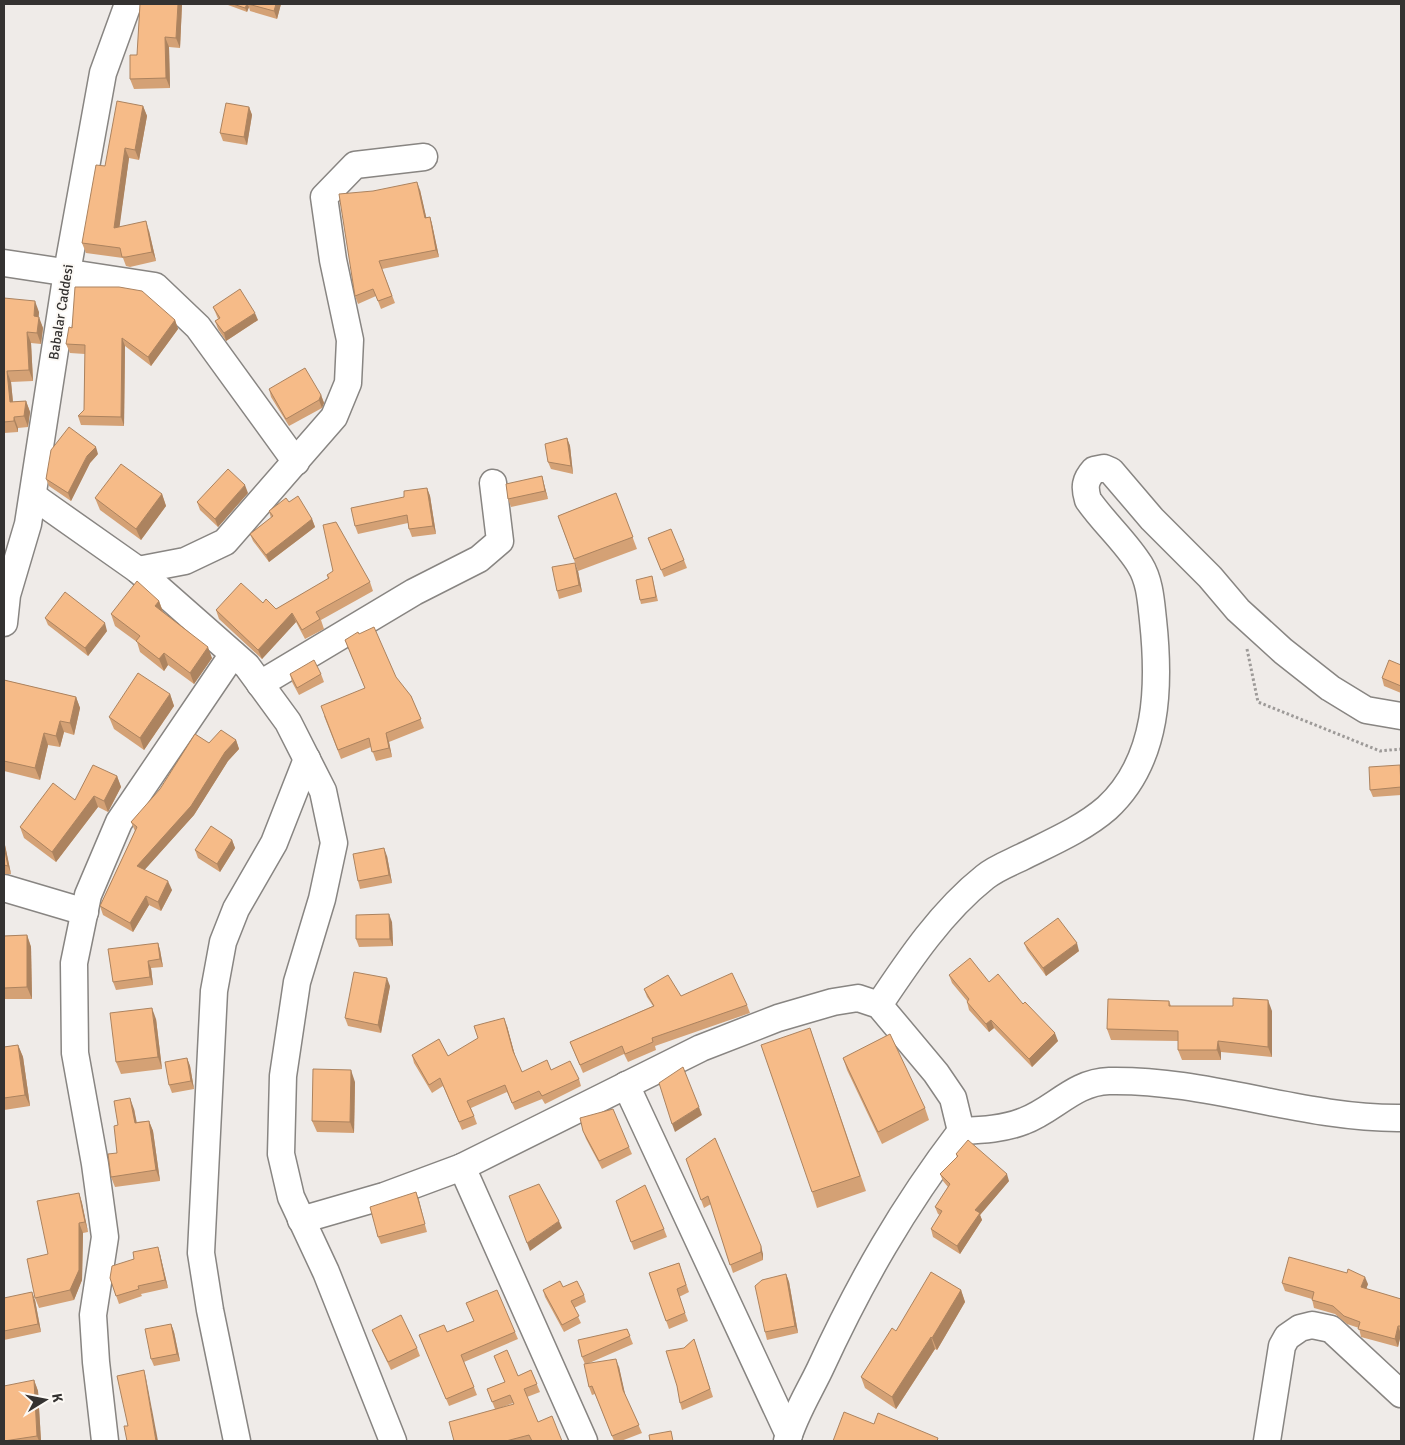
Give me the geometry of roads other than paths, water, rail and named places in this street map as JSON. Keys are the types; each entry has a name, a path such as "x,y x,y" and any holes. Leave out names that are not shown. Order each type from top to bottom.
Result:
{"street":[{"name":"Babalar Caddesi","path":"4,623 5,594 28,524 68,272 103,73 128,4"},
{"path":"138,570 185,561 225,542 334,417 348,383 350,340 333,260 324,197 355,165 424,157"},
{"path":"4,263 155,286 198,327 296,462"},
{"path":"879,1005 905,966 967,892 987,875 1061,838 1106,808 1132,777 1143,753 1153,723 1157,686 1156,646 1148,582 1141,566 1088,500 1084,489 1087,478 1094,470 1104,468 1111,471 1152,519 1210,577 1238,610 1283,651 1330,688 1366,710 1401,716"},
{"path":"260,684 414,592 479,559 500,541 494,484"},
{"path":"33,496 138,570 247,666 288,722 323,791 334,843 322,899 297,982 283,1076 281,1154 291,1197 326,1272 393,1441"},
{"path":"106,1441 96,1362 93,1315 104,1237 95,1164 75,1053 74,963 88,895 119,822 233,654"},
{"path":"238,1441 210,1310 201,1253 214,991 223,942 236,909 274,843 307,759"},
{"path":"4,888 84,912"},
{"path":"302,1220 384,1196 462,1167 701,1048 778,1018 833,1002 858,998 879,1005 936,1073 953,1098 961,1131"},
{"path":"788,1438 851,1302 888,1235 934,1166 961,1131 996,1129 1026,1121 1077,1089 1106,1081 1157,1082 1365,1118 1401,1118"},
{"path":"626,1085 788,1438"},
{"path":"462,1167 584,1441"},
{"path":"1268,1441 1282,1346 1287,1338 1300,1328 1312,1326 1331,1329 1401,1394"}]}
